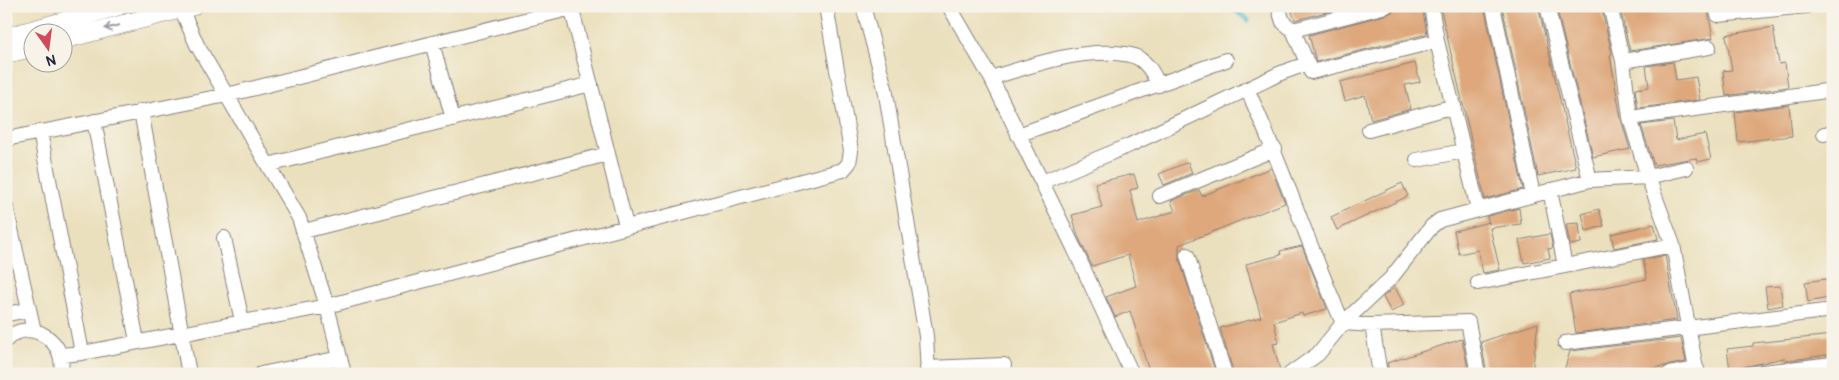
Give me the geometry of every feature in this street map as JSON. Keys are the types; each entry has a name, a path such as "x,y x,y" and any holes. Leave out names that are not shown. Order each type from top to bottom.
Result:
{"street":[{"path":"6,37 120,6"},
{"path":"61,355 82,353 182,332 327,306 843,170 849,163 851,151 826,6"},
{"path":"863,6 885,88 926,336 928,371 1004,365"},
{"path":"949,6 991,78 1132,374"},
{"path":"1278,6 1282,22 1293,30 1311,72 1437,41"},
{"path":"1293,30 1386,6"},
{"path":"1431,6 1437,41 1478,209"},
{"path":"1493,6 1533,195"},
{"path":"1547,6 1590,180"},
{"path":"1716,6 1718,15 1807,6"},
{"path":"72,37 185,7 197,44 299,218 327,306 344,374"},
{"path":"6,139 227,95 571,7 626,226"},
{"path":"1612,7 1624,61 1630,118 1648,177 1673,246 1697,371 1669,374"},
{"path":"432,43 453,119"},
{"path":"1624,61 1709,47"},
{"path":"6,54 22,50"},
{"path":"991,78 1058,57 1104,53 1128,54 1140,58 1147,65 1159,85"},
{"path":"1018,134 1226,60"},
{"path":"1042,182 1130,145 1247,89 1306,64"},
{"path":"268,165 591,84"},
{"path":"1247,89 1275,149 1318,266 1343,323"},
{"path":"1630,118 1833,90"},
{"path":"1370,130 1454,106"},
{"path":"141,111 190,374"},
{"path":"94,121 137,341"},
{"path":"40,132 82,353"},
{"path":"1160,196 1275,149"},
{"path":"1417,160 1464,151"},
{"path":"304,231 608,154"},
{"path":"1290,374 1318,354 1343,323 1391,278 1440,220 1590,180 1648,177 1686,168"},
{"path":"1550,190 1564,266"},
{"path":"6,208 12,259 34,331"},
{"path":"224,238 242,322"},
{"path":"1478,283 1673,246"},
{"path":"1187,255 1226,374"},
{"path":"6,314 29,310"},
{"path":"1565,343 1689,326 1833,310"},
{"path":"1343,323 1372,325 1468,322 1478,374"},
{"path":"1372,325 1380,374"},
{"path":"6,340 21,332 34,331 46,335 56,344 61,355 60,374"},
{"path":"261,374 340,358"},
{"path":"1746,374 1813,370 1833,364"}],"building":[{"path":"1290,6 1350,6 1295,20"},
{"path":"1395,6 1404,6 1404,10 1422,6 1427,34 1316,62 1309,35 1388,14 1392,12"},
{"path":"1440,6 1484,6 1523,189 1485,199"},
{"path":"1502,6 1538,6 1576,168 1538,176"},
{"path":"1556,6 1599,6 1602,11 1612,54 1610,55 1621,119 1630,149 1593,157"},
{"path":"1634,6 1707,6 1713,38 1630,51 1620,9"},
{"path":"1773,27 1779,64 1785,63 1788,87 1726,96 1723,71 1732,70 1726,35"},
{"path":"1673,62 1676,80 1696,77 1700,100 1638,108 1635,89 1649,87 1646,66"},
{"path":"1415,63 1420,82 1405,85 1411,109 1371,120 1365,95 1345,101 1340,82"},
{"path":"1789,105 1792,136 1738,142 1735,112"},
{"path":"1673,121 1676,140 1705,134 1711,159 1697,162 1696,158 1654,165 1641,125"},
{"path":"1188,162 1192,173 1164,185 1159,174"},
{"path":"1271,168 1285,203 1179,245 1179,258 1216,374 1150,374 1130,311 1115,317 1106,297 1136,286 1128,255 1092,266 1078,236 1072,215 1102,207 1095,183 1134,174 1138,188 1130,190 1138,223 1175,211 1171,201 1199,190 1202,196"},
{"path":"1402,183 1408,196 1337,230 1331,217"},
{"path":"1519,208 1521,224 1490,228 1500,270 1483,273 1478,250 1459,254 1454,231 1489,222 1487,216"},
{"path":"1599,209 1604,226 1586,231 1582,214"},
{"path":"1579,223 1581,243 1570,245 1566,224"},
{"path":"1654,224 1658,239 1614,248 1611,234"},
{"path":"1550,234 1553,248 1548,249 1550,258 1524,263 1519,240"},
{"path":"1302,246 1327,309 1303,316 1302,313 1274,322 1279,343 1273,344 1281,374 1234,374 1220,328 1261,317 1246,264 1281,255 1280,251"},
{"path":"1665,255 1677,320 1576,333 1569,294 1647,279 1643,260"},
{"path":"1833,278 1833,297 1808,302 1805,282"},
{"path":"1780,286 1783,305 1768,308 1765,287"},
{"path":"1395,287 1404,305 1391,312 1383,297"},
{"path":"1538,323 1532,374 1487,374 1481,342"},
{"path":"1833,335 1833,354 1785,361 1784,358 1730,370 1727,349 1753,346 1753,343"},
{"path":"1681,338 1686,362 1622,374 1563,374 1570,351"},
{"path":"1462,339 1469,374 1390,374 1387,363"}],"waterway":[{"path":"1229,6 1248,20"}]}
